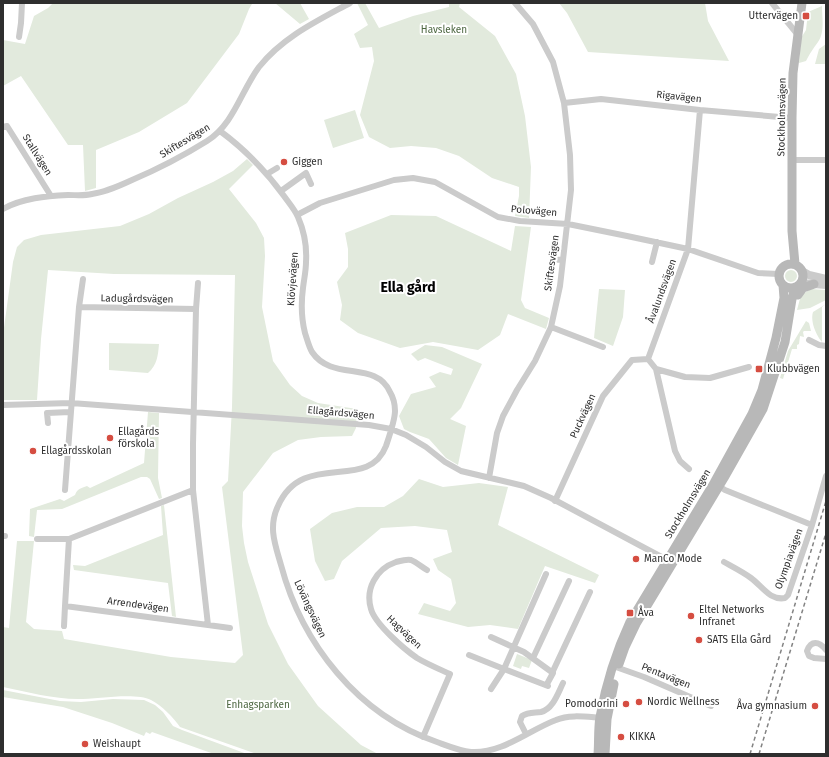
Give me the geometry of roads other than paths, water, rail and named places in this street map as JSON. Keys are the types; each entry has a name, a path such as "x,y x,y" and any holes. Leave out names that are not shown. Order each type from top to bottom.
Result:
{"main road":[{"name":"Stockholmsvägen","path":"791,264 793,73 802,3"},
{"path":"791,264 802,270 804,277 798,285 791,288 783,285 779,278 780,270 791,264"},
{"path":"788,327 798,294 803,288 814,284"},
{"name":"Stockholmsvägen","path":"717,485 762,390 782,312 784,298 783,285"},
{"name":"Stockholmsvägen","path":"598,754 604,718 612,690 615,667 636,624 670,562 746,440 762,409 786,342 792,299 798,285"},
{"name":"Stockholmsvägen","path":"604,718 605,754"}],"street":[{"path":"19,37 22,3"},
{"name":"Skiftesvägen","path":"3,209 9,205 51,196 92,194 115,188 160,168 209,140 220,131 230,119 258,68 271,53 298,32 348,3"},
{"name":"Skiftesvägen","path":"490,478 497,433 503,416 535,360 551,327 560,286 571,190 570,155 564,103 553,62 545,44 533,24 515,3"},
{"path":"772,3 798,35"},
{"name":"Rigavägen","path":"564,103 601,99 792,118"},
{"name":"Åvalundsvägen","path":"648,359 688,248 700,110"},
{"name":"Stallvägen","path":"3,119 5,126 51,196"},
{"name":"Klövjevägen","path":"220,131 253,158 281,192 297,215 304,236 306,262 301,305 302,320 312,353 329,367 378,376 385,383 393,399 395,410 391,429"},
{"path":"792,160 826,160"},
{"path":"267,174 277,168"},
{"path":"281,192 306,173 311,184"},
{"name":"Polovägen","path":"297,215 320,203 394,180 413,178 435,182 498,217 520,222 568,224 688,248 758,273 779,274"},
{"path":"652,262 657,242"},
{"path":"551,263 554,260 563,259"},
{"path":"802,270 810,275 826,279"},
{"path":"65,490 70,412 83,278"},
{"path":"198,282 196,309 193,490 208,625"},
{"path":"798,285 826,285"},
{"name":"Ladugårdsvägen","path":"79,307 196,309"},
{"path":"551,327 603,347"},
{"path":"809,340 819,345 826,346"},
{"path":"648,359 656,369 674,451 680,461 689,469"},
{"name":"Puckvägen","path":"555,500 603,396 632,360 648,359"},
{"path":"656,369 685,377 710,378 749,367"},
{"name":"Ellagårdsvägen","path":"3,405 71,403 370,424 391,429 406,435 426,447 454,468 472,474 524,486 555,500 670,562"},
{"path":"48,424 47,412 70,412"},
{"name":"Lövängsvägen","path":"391,429 386,446 380,457 373,465 363,469 311,476 302,479 291,487 284,495 274,516 272,526 274,538 285,580 302,620 316,646 333,669 365,700 405,729 467,753 488,750 507,744 557,719 568,717 604,718"},
{"name":"Olympiavägen","path":"724,562 751,578 770,595 780,599 785,598 788,595 812,525 826,476"},
{"name":"Olympiavägen","path":"717,485 812,525"},
{"path":"37,539 69,539 193,490"},
{"path":"64,626 69,539"},
{"name":"Hagvägen","path":"423,737 450,674 417,657 389,634 374,616 371,609 370,590 378,573 392,563 402,560 411,560 427,570"},
{"path":"491,689 504,670 546,574"},
{"path":"533,658 570,581"},
{"path":"548,686 547,684 553,670 590,592"},
{"name":"Arrendevägen","path":"65,606 230,628"},
{"path":"491,637 533,658 553,673"},
{"path":"826,650 818,643 813,643 809,646 807,651 809,656 826,659"},
{"path":"469,655 548,686 559,692"},
{"name":"Pentavägen","path":"615,667 644,677 711,706"},
{"path":"526,734 520,722 522,716 529,713 546,710 553,703 563,684"}],"railway":[{"path":"750,754 826,501"},
{"path":"759,754 826,533"}],"place":[{"name":"Uttervägen","path":"806,16"},
{"name":"Giggen","path":"284,162"},
{"name":"Klubbvägen","path":"759,369"},
{"name":"Ellagårds förskola","path":"110,438"},
{"name":"Ellagårdsskolan","path":"33,451"},
{"name":"ManCo Mode","path":"636,559"},
{"name":"Åva","path":"630,613"},
{"name":"Eltel Networks Infranet","path":"691,616"},
{"name":"SATS Ella Gård","path":"699,640"},
{"name":"Nordic Wellness","path":"639,702"},
{"name":"Pomodorini","path":"626,704"},
{"name":"Åva gymnasium","path":"815,706"},
{"name":"KIKKA","path":"621,737"},
{"name":"Weishaupt","path":"85,744"}],"district":[{"name":"Ella gård","path":"408,287"}],"park label":[{"name":"Havsleken","path":"444,30"},
{"name":"Enhagsparken","path":"258,705"}]}
